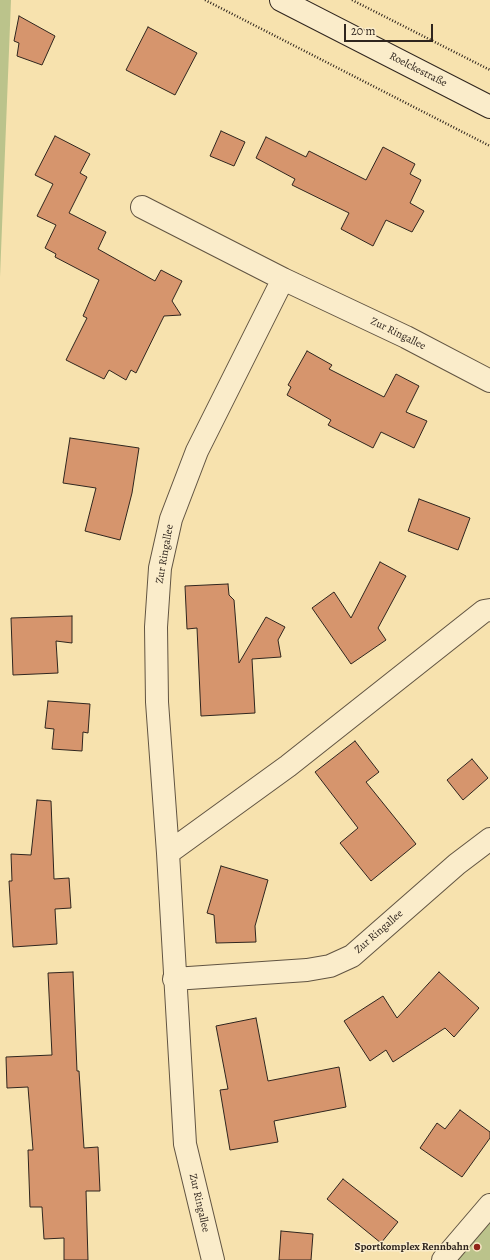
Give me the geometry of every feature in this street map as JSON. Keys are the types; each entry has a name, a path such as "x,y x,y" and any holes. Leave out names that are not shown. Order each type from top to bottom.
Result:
{"street":[{"name":"Roelckestraße","path":"281,0 490,107"},
{"name":"Zur Ringallee","path":"142,207 283,279 406,337 490,381"},
{"name":"Zur Ringallee","path":"213,1260 185,1144 174,979 168,853 157,702 156,627 160,568 171,519 197,451 283,279"},
{"path":"168,853 288,766 484,611 490,610"},
{"name":"Zur Ringallee","path":"174,979 306,970 330,966 352,956 457,864 490,839"},
{"path":"443,1260 490,1205"}],"path":[{"path":"205,0 490,146"},
{"path":"352,0 490,70"}],"green space":[{"path":"0,0 11,0 0,277"},
{"name":"Sportkomplex Rennbahn","path":"490,1218 490,1260 455,1260"}],"building":[{"path":"19,16 55,36 42,65 17,56 19,43 14,41"},
{"path":"148,27 197,53 175,95 126,70"},
{"path":"221,131 245,142 234,166 210,156"},
{"path":"55,136 90,154 80,173 87,177 69,213 106,232 98,249 155,281 161,270 182,281 172,301 181,315 164,316 136,373 131,370 126,380 109,370 104,379 66,360 87,318 83,316 99,280 55,257 56,254 45,248 56,225 37,216 53,184 35,175"},
{"path":"266,137 306,157 309,151 366,180 383,147 415,164 410,174 421,180 410,203 424,211 412,232 386,220 373,246 341,229 349,213 292,185 295,179 256,158"},
{"path":"307,351 332,365 329,369 384,397 396,374 419,386 406,412 427,421 414,448 381,432 373,448 328,425 331,420 287,395 291,387 288,385"},
{"path":"70,438 139,448 132,493 120,540 85,531 96,488 63,483"},
{"path":"419,499 470,518 458,550 408,531"},
{"path":"380,562 406,576 378,628 386,640 351,664 312,608 334,592 351,618"},
{"path":"228,584 229,595 234,600 239,663 266,617 285,627 278,640 281,657 252,659 255,713 201,716 197,628 187,629 185,586"},
{"path":"72,616 72,643 56,641 58,673 13,675 11,618"},
{"path":"48,701 90,704 88,733 83,732 82,751 52,749 54,729 45,728"},
{"path":"355,741 379,772 366,782 416,844 371,881 340,843 358,828 315,772"},
{"path":"472,759 488,778 463,800 447,780"},
{"path":"37,800 51,801 54,879 69,878 71,908 55,909 57,944 13,947 9,881 12,881 11,854 31,855"},
{"path":"221,866 268,880 255,926 256,942 216,943 214,915 207,913"},
{"path":"73,972 77,1071 79,1071 84,1148 98,1147 100,1191 86,1191 88,1260 64,1260 64,1238 44,1239 42,1207 30,1207 28,1150 33,1150 28,1087 7,1088 6,1057 52,1055 48,973"},
{"path":"439,972 479,1008 454,1037 445,1028 393,1062 386,1050 370,1061 344,1021 383,996 397,1018"},
{"path":"256,1018 268,1081 339,1067 346,1107 274,1121 278,1142 230,1150 220,1090 228,1089 216,1026"},
{"path":"460,1110 490,1132 490,1138 462,1177 420,1148 437,1123 445,1129"},
{"path":"343,1179 398,1222 381,1243 327,1199"},
{"path":"281,1231 313,1234 311,1260 279,1260"}],"place":[{"name":"Sportkomplex Rennbahn","path":"477,1247"}]}
